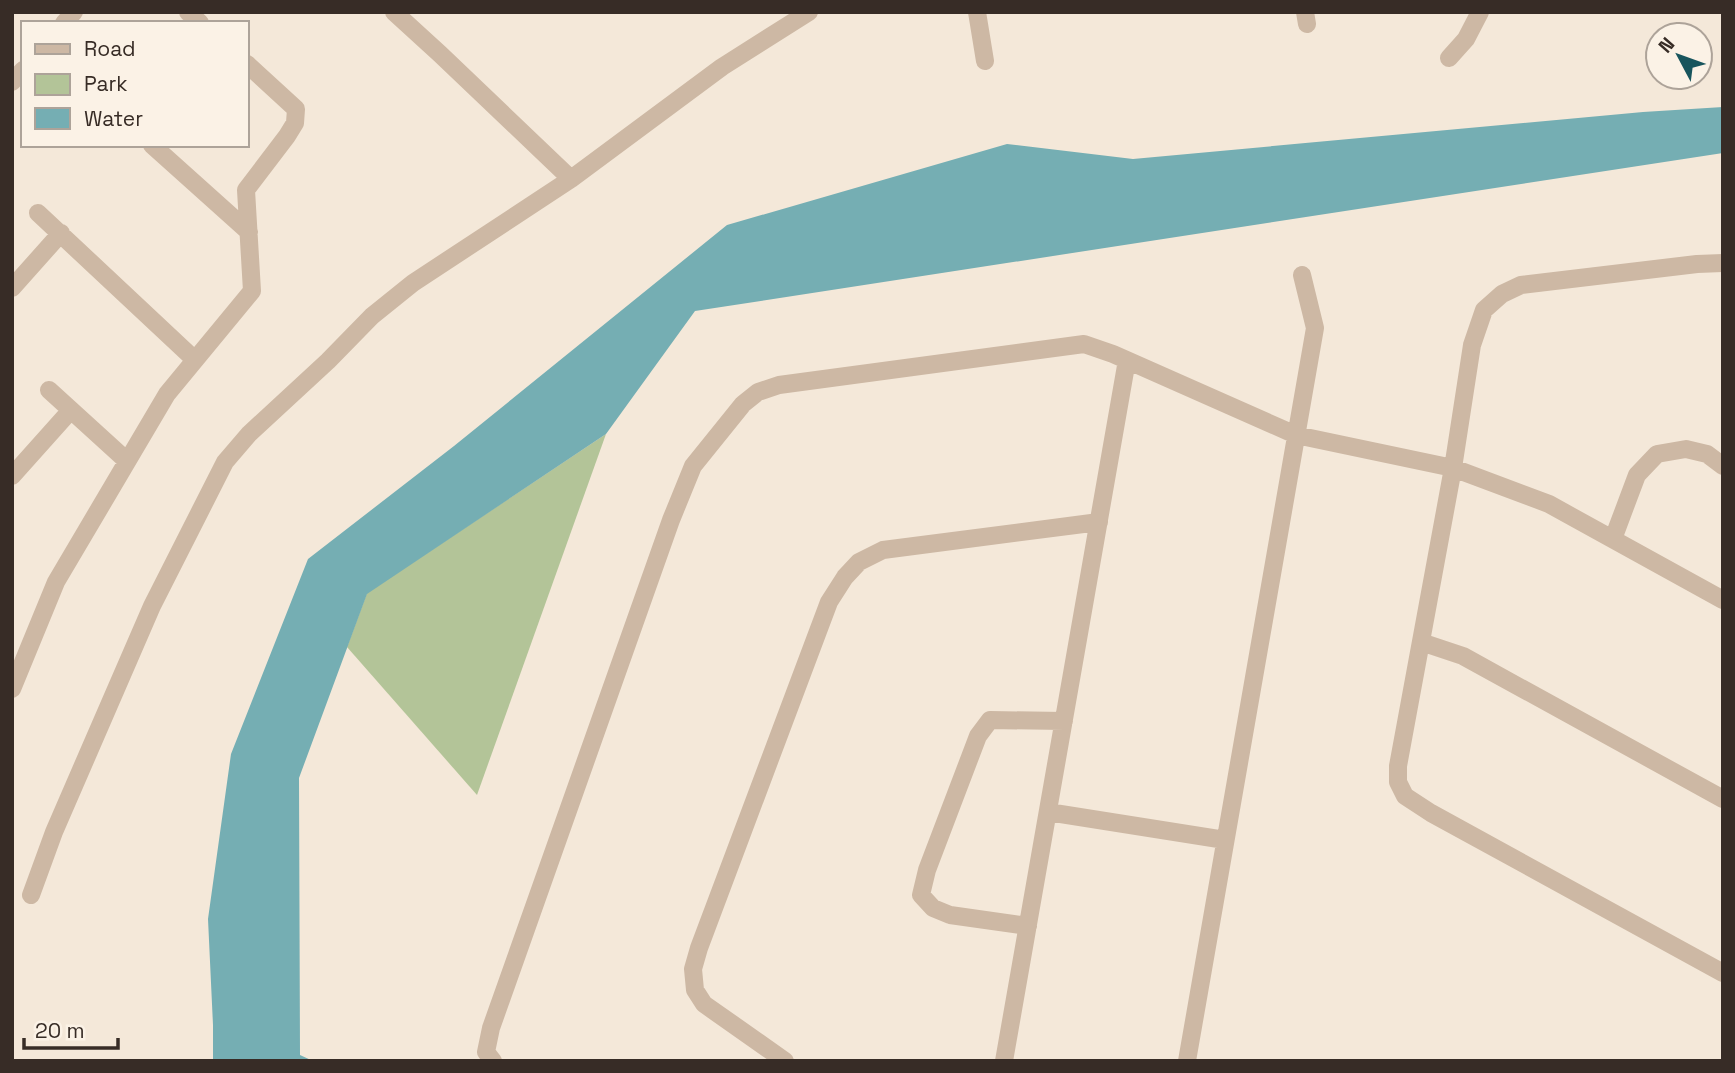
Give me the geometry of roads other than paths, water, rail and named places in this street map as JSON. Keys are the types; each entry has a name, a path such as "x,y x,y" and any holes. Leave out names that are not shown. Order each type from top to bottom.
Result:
{"street":[{"path":"394,12 571,179"},
{"path":"31,895 54,832 152,606 225,462 249,434 372,316 413,283 571,179 722,67 809,12"},
{"path":"977,12 985,61"},
{"path":"1449,58 1466,39 1480,12"},
{"path":"12,689 17,662 56,582 167,394 253,291 246,190 295,122 296,109 248,65"},
{"path":"154,147 249,232"},
{"path":"38,213 195,360"},
{"path":"12,288 61,233"},
{"path":"1723,263 1521,285 1502,294 1484,310 1472,345 1453,468 1398,766 1398,782 1405,796 1431,813 1723,972"},
{"path":"1187,1061 1315,328 1302,275"},
{"path":"493,1061 486,1052 491,1028 671,520 693,466 743,404 758,392 779,385 1084,344 1127,360 1296,435 1453,468 1549,504 1723,600"},
{"path":"1004,1061 1127,360"},
{"path":"49,390 127,461"},
{"path":"12,476 71,410"},
{"path":"1613,539 1637,475 1657,454 1686,449 1707,454 1723,466"},
{"path":"785,1061 704,1004 695,990 693,969 829,602 845,577 859,562 883,550 1099,522"},
{"path":"1421,642 1462,656 1723,799"},
{"path":"1028,926 950,915 933,908 921,895 927,870 978,736 990,720 1064,721"},
{"path":"1048,812 1225,840"}],"water":[{"path":"1723,107 1723,153 695,311 606,434 367,594 299,778 300,1055 313,1061 213,1061 208,919 231,754 308,559 454,446 727,225 1007,144 1133,159"}]}
